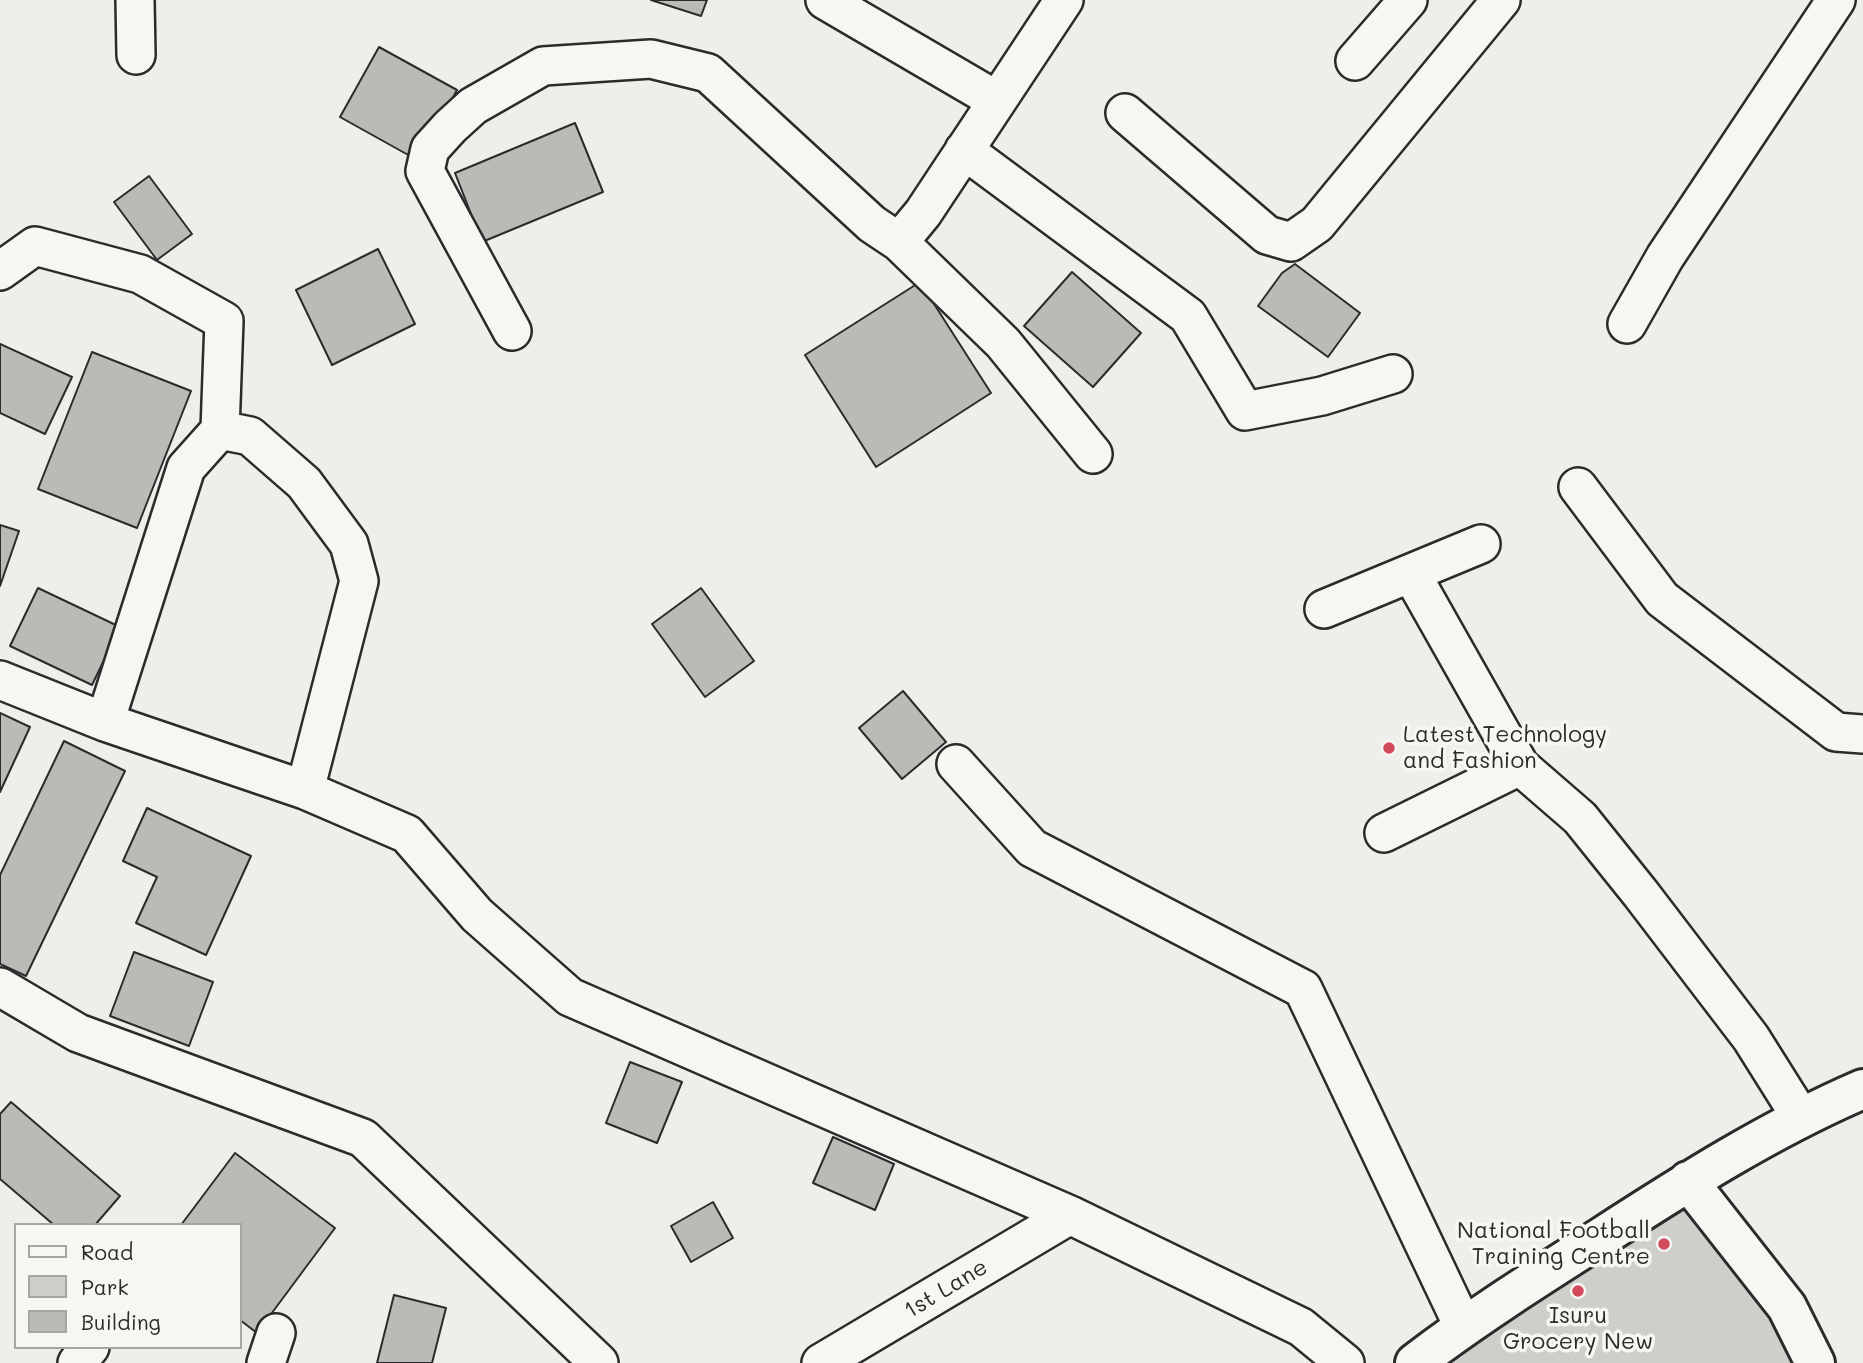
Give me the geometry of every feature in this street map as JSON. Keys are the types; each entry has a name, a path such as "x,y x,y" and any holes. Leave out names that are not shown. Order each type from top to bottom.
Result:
{"street":[{"path":"135,0 136,55"},
{"path":"825,0 996,100"},
{"path":"900,242 923,214 1064,0"},
{"path":"1355,61 1408,0"},
{"path":"1125,113 1267,235 1292,242 1317,224 1501,0"},
{"path":"1627,324 1665,257 1836,0"},
{"path":"512,331 425,171 430,149 474,106 543,66 651,59 708,73 872,224 900,242 1003,343 1093,454"},
{"path":"964,150 1188,316 1245,411 1322,396 1393,374"},
{"path":"0,271 35,246 140,274 224,321 220,430 186,468 105,722"},
{"path":"220,430 250,436 304,483 349,544 359,581 305,790"},
{"path":"1577,487 1662,599 1836,732 1863,734"},
{"path":"1324,608 1412,575 1481,544"},
{"path":"1412,575 1520,766 1580,818 1751,1038 1800,1116"},
{"path":"0,680 105,722 305,790 407,834 477,915 570,997 1070,1215 1301,1327 1345,1363"},
{"path":"956,764 1032,848 1303,989 1463,1326"},
{"path":"1384,833 1520,766"},
{"path":"0,987 78,1033 363,1138 599,1363"},
{"path":"1415,1363 1463,1326 1688,1181 1800,1116 1863,1089"},
{"path":"1688,1181 1787,1307 1815,1363"},
{"name":"1st Lane","path":"821,1363 1070,1215"},
{"path":"77,1363 88,1349"}],"green space":[{"name":"National Football Training Centre","path":"1688,1181 1815,1363 1449,1363 1463,1326"}],"building":[{"path":"651,0 707,0 701,16"},
{"path":"379,47 457,90 419,161 340,117"},
{"path":"575,123 603,192 482,242 455,173"},
{"path":"149,176 192,234 157,260 114,202"},
{"path":"378,249 415,324 332,365 296,290"},
{"path":"1295,264 1360,313 1328,357 1258,306 1282,273"},
{"path":"1072,272 1141,333 1093,387 1024,326"},
{"path":"920,282 991,393 876,467 805,355"},
{"path":"0,344 72,377 45,434 0,413"},
{"path":"92,352 191,391 137,528 38,489"},
{"path":"0,525 19,531 0,586"},
{"path":"38,588 120,627 92,685 10,646"},
{"path":"701,588 754,661 705,697 652,624"},
{"path":"903,691 946,742 902,779 859,728"},
{"path":"0,713 30,727 0,792"},
{"path":"64,741 125,771 26,976 0,964 0,875"},
{"path":"147,808 251,856 206,955 136,923 157,877 123,861"},
{"path":"134,952 213,982 189,1046 110,1016"},
{"path":"630,1062 682,1082 657,1143 606,1123"},
{"path":"11,1102 120,1196 97,1223 52,1223 0,1179 0,1114"},
{"path":"833,1137 894,1164 875,1210 813,1183"},
{"path":"235,1153 335,1228 257,1333 242,1322 242,1223 182,1223"},
{"path":"713,1202 733,1238 691,1262 671,1226"},
{"path":"394,1295 446,1308 432,1363 377,1363"}],"place":[{"name":"Latest Technology and Fashion","path":"1389,748"},
{"name":"National Football Training Centre","path":"1664,1244"},
{"name":"Isuru Grocery New","path":"1578,1291"}]}
